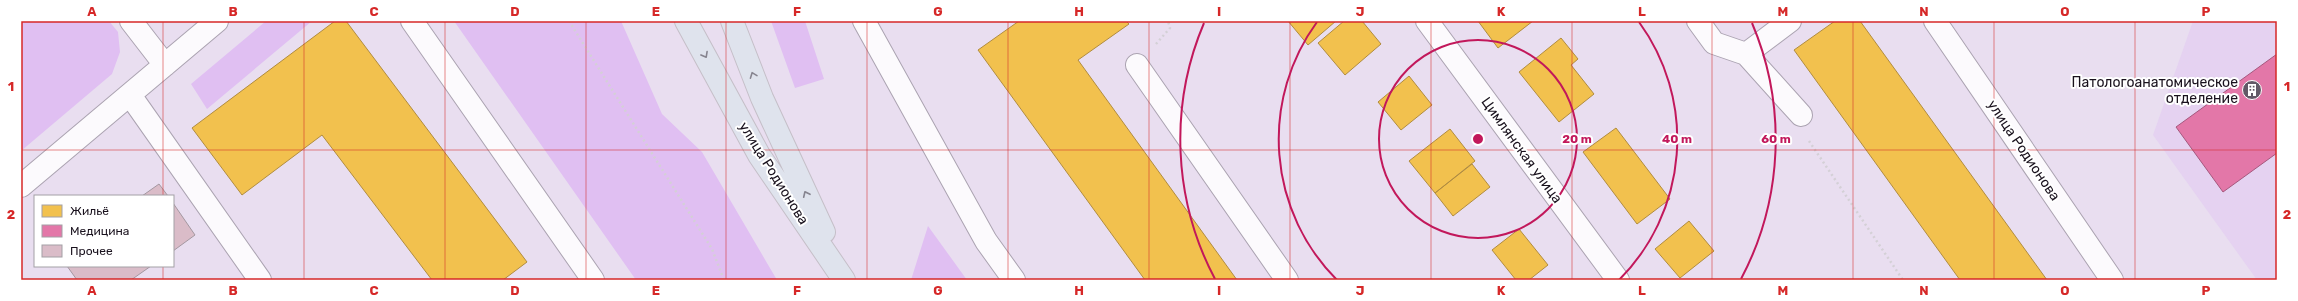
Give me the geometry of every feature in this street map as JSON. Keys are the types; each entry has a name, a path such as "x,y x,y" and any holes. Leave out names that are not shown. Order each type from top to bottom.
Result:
{"main road":[{"name":"улица Родионова","path":"686,21 759,155 845,280"},
{"name":"улица Родионова","path":"732,21 762,98 845,280"}],"street":[{"path":"131,21 165,65"},
{"path":"21,186 216,21"},
{"path":"412,21 593,280"},
{"path":"864,21 986,241 1014,280"},
{"name":"Цимлянская улица","path":"1427,21 1618,280"},
{"path":"1698,21 1714,43 1746,54 1801,115"},
{"path":"1746,54 1790,21"},
{"name":"улица Родионова","path":"1936,21 2112,280"},
{"path":"1137,65 1287,280"},
{"path":"130,95 260,280"}],"path":[{"path":"569,21 712,248 724,280"},
{"path":"1801,115 1799,127 1903,280"}],"shaded area":[{"path":"21,21 109,21 118,32 120,52 112,74 21,151"},
{"path":"266,21 312,21 207,109 191,84"},
{"path":"454,21 621,21 662,114 702,152 777,280 636,280"},
{"path":"771,21 805,21 824,79 795,88"},
{"path":"2193,21 2277,21 2277,280 2257,280 2153,135"},
{"path":"928,226 967,280 911,280"}],"building: Жильё":[{"path":"335,21 346,21 527,262 503,280 432,280 322,135 242,195 192,128"},
{"path":"1019,21 1126,21 1129,24 1078,60 1237,280 1145,280 978,50"},
{"path":"1288,21 1336,21 1308,45"},
{"path":"1344,21 1362,21 1381,44 1345,75 1318,43"},
{"path":"1478,21 1533,21 1498,48"},
{"path":"1835,21 1860,21 2047,280 1960,280 1794,50"},
{"path":"1561,38 1578,59 1571,65 1594,94 1559,122 1519,72"},
{"path":"1409,76 1432,105 1401,130 1378,102"},
{"path":"1616,128 1670,199 1637,224 1583,152"},
{"path":"1450,129 1475,161 1435,193 1409,161"},
{"path":"1472,164 1490,187 1453,216 1435,193"},
{"path":"1689,221 1714,251 1680,278 1655,249"},
{"path":"1519,229 1548,265 1529,280 1516,280 1492,250"}],"building: Медицина":[{"name":"Патологоанатомическое отделение","path":"2277,54 2277,153 2223,192 2176,127"}],"building: Прочее":[{"path":"159,184 167,195 143,195"},
{"path":"174,204 195,235 174,250"},
{"path":"68,267 150,267 131,280 77,280"}],"place":[{"name":"Патологоанатомическое отделение","path":"2252,90"}]}
